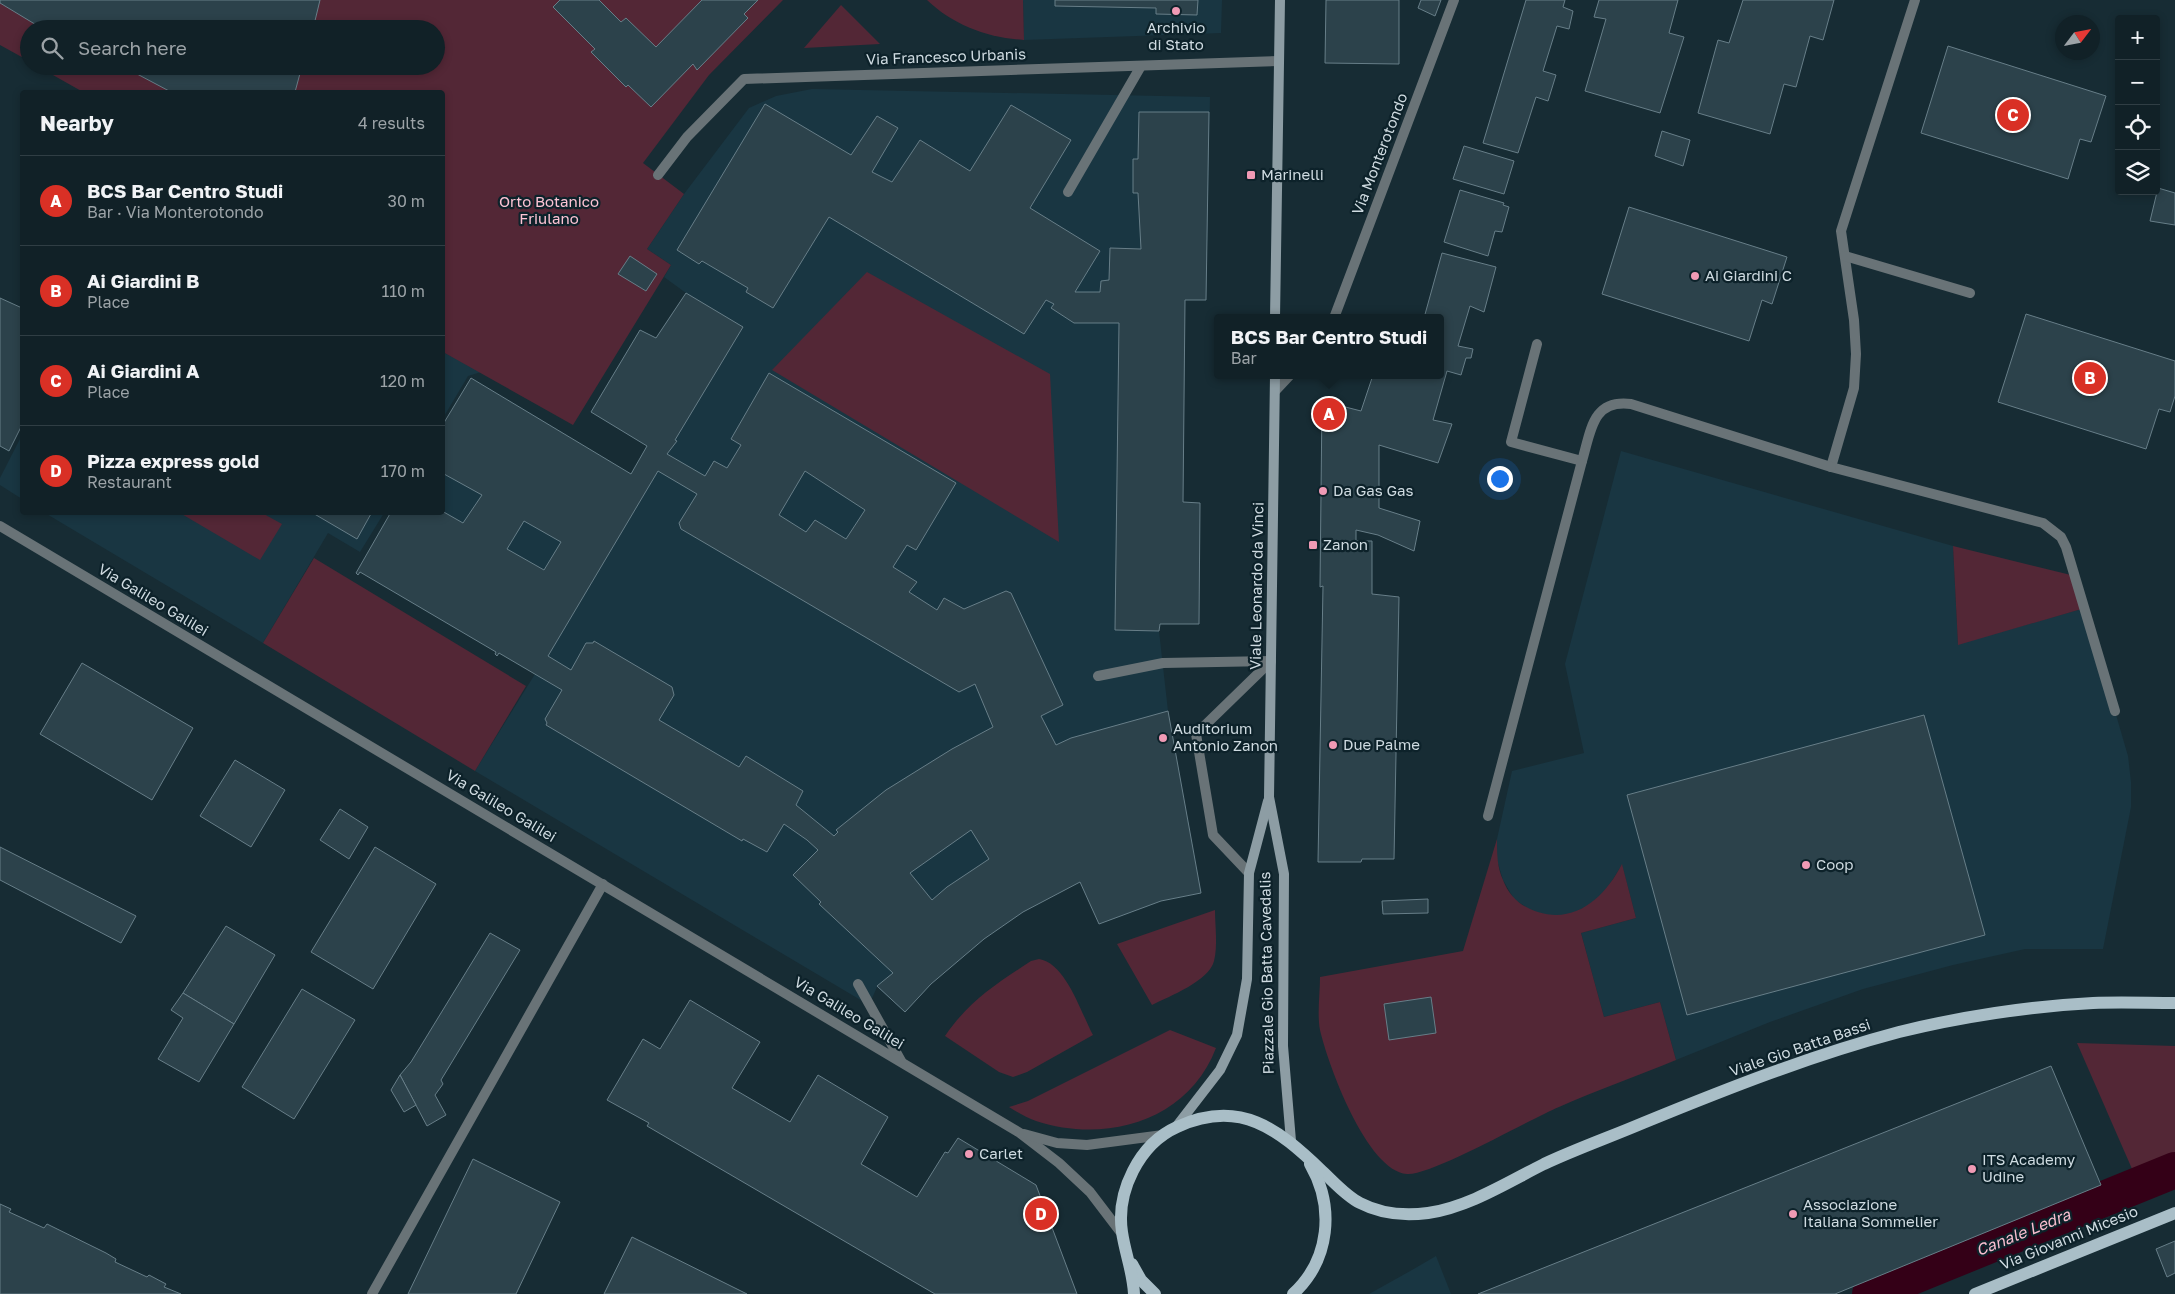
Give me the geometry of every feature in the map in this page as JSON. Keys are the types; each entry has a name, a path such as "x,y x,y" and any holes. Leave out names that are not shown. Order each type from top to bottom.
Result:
{"main road":[{"path":"1276,314 1280,0"},
{"name":"Viale Leonardo da Vinci","path":"1269,797 1275,379"},
{"name":"Piazzale Gio Batta Cavedalis","path":"1176,1127 1220,1070 1238,1035 1247,978 1249,873 1269,797"},
{"name":"Piazzale Gio Batta Cavedalis","path":"1269,797 1284,874 1283,1046 1291,1141 1306,1158 1318,1178 1326,1204 1323,1245 1315,1266 1302,1285 1293,1294"},
{"name":"Viale Gio Batta Bassi","path":"1456,1206 1554,1160 1688,1105 1838,1050 1901,1032 1985,1016 2092,1003 2175,1003"},
{"name":"Piazzale Gio Batta Cavedalis","path":"1134,1294 1130,1259 1122,1234 1121,1214 1124,1191 1134,1169 1146,1151 1176,1127 1206,1118 1229,1116 1246,1118 1272,1128 1291,1141 1359,1203 1374,1209 1409,1214 1430,1213 1456,1206"},
{"name":"Via Giovanni Micesio","path":"1975,1294 1992,1291 2175,1213"},
{"name":"Piazzale Gio Batta Cavedalis","path":"1130,1259 1142,1280 1155,1294"}],"street":[{"name":"Via Monterotondo","path":"1336,314 1454,0"},
{"path":"1831,467 1854,388 1854,320 1841,231 1915,0"},
{"name":"Via Francesco Urbanis","path":"658,174 687,136 744,79 1279,61"},
{"path":"1068,192 1141,66"},
{"path":"1845,256 1970,293"},
{"path":"1538,344 1511,442 1582,461"},
{"path":"1274,391 1286,379"},
{"path":"1488,816 1593,423 1599,413 1617,402 1631,404 1831,467 2043,523 2053,529 2066,547 2115,711"},
{"name":"Via Galileo Galilei","path":"0,526 986,1113"},
{"path":"1098,676 1163,663 1271,661"},
{"path":"1249,873 1213,835 1196,734 1271,661"},
{"path":"372,1294 603,884"},
{"path":"858,984 901,1061"},
{"name":"Piazzale Gio Batta Cavedalis","path":"986,1113 1020,1133 1059,1163 1090,1192 1122,1234"},
{"name":"Piazzale Gio Batta Cavedalis","path":"1020,1133 1058,1143 1087,1145 1164,1135"}],"shaded area":[{"path":"1023,0 1222,0 1221,33 1024,40"},
{"path":"812,89 1210,97 1206,300 1185,300 1183,502 1200,503 1199,624 1160,624 1159,631 1168,711 1201,893 1161,901 1099,924 1080,882 1023,912 984,939 931,984 905,1012 877,987 869,1005 475,771 535,674 360,572 358,575 356,573 390,515 445,515 445,423 471,378 631,474 647,446 591,412 640,330 656,338 686,293 664,277 671,265 647,249 684,194 749,108 776,96"},
{"path":"445,353 481,372 468,376 445,415"},
{"path":"20,439 20,498 0,485 0,478"},
{"path":"1621,451 1953,546 1958,644 2085,608 2128,756 2131,782 2131,807 2103,949 2025,949 1953,965 1863,989 1770,1022 1676,1060 1660,1002 1604,1017 1581,933 1636,918 1622,865 1604,893 1588,906 1569,915 1550,916 1530,910 1514,899 1503,880 1497,860 1497,839 1512,771 1584,753 1565,664"},
{"path":"48,515 383,515 360,552 328,533 263,643"},
{"path":"1436,1256 1451,1294 1369,1294 1412,1270"}],"green space":[{"name":"Orto Botanico Friulano","path":"0,0 783,0 709,75 643,163 684,194 647,249 671,265 573,425 445,353 445,90 79,90 53,75 445,75 445,20 20,20 20,56 0,45"},
{"path":"927,0 1023,0 1024,40 1011,39 972,29 948,17"},
{"path":"841,5 880,44 804,48"},
{"path":"867,272 1050,374 1059,542 772,370"},
{"path":"183,515 266,515 282,524 260,560"},
{"path":"1953,546 2075,576 2085,608 1958,645"},
{"path":"314,558 526,686 475,771 263,643"},
{"path":"1497,839 1498,865 1512,896 1532,910 1552,915 1577,911 1588,905 1607,887 1622,864 1636,918 1581,933 1604,1017 1660,1002 1676,1060 1545,1113 1437,1166 1407,1174 1392,1168 1378,1155 1364,1136 1340,1090 1320,1030 1320,977 1463,951"},
{"path":"1215,910 1216,949 1211,968 1205,975 1188,987 1152,1005 1117,944"},
{"path":"1039,959 1057,969 1065,979 1093,1035 1027,1072 1013,1077 999,1072 945,1036 964,1013 984,994 1031,961"},
{"path":"1170,1030 1216,1048 1203,1073 1186,1093 1165,1109 1142,1120 1116,1127 1090,1130 1063,1127 1033,1120 1009,1107 1028,1101"},
{"path":"2077,1043 2175,1046 2175,1161 2136,1178"}],"building":[{"path":"0,0 320,0 315,20 28,20 0,3"},
{"path":"560,0 599,0 621,22 626,18 656,47 702,0 758,0 744,14 748,18 697,70 693,64 651,107 628,85 626,87 591,52 595,49 553,7"},
{"name":"Archivio di Stato","path":"1055,0 1198,0 1197,15 1156,14 1156,8 1055,6"},
{"path":"1326,0 1399,0 1399,64 1325,63"},
{"path":"1421,0 1441,0 1435,16 1418,8"},
{"path":"1526,0 1565,0 1563,7 1573,11 1569,29 1557,26 1543,71 1556,75 1548,101 1536,97 1518,153 1483,143"},
{"path":"1599,0 1678,0 1669,33 1684,37 1660,113 1585,91 1606,19 1594,17"},
{"path":"1743,0 1834,0 1823,40 1810,36 1796,87 1784,84 1770,134 1698,113 1718,40 1729,43"},
{"path":"1948,46 2106,96 2091,142 2080,139 2068,179 1921,133"},
{"path":"139,75 300,75 296,90 167,90"},
{"path":"765,104 851,155 877,116 898,128 872,172 892,182 920,140 970,171 1011,105 1071,140 1030,208 1100,251 1075,292 1100,292 1101,281 1109,280 1110,248 1141,249 1138,193 1133,193 1133,159 1138,159 1139,112 1209,112 1206,300 1185,300 1183,502 1200,503 1199,624 1160,624 1159,631 1115,630 1119,323 1074,323 1051,308 1054,304 1046,300 1024,334 829,217 773,308 746,292 748,288 702,261 699,264 677,250"},
{"path":"1662,131 1690,140 1683,166 1655,156"},
{"path":"1464,146 1514,161 1504,194 1453,179"},
{"path":"2160,189 2175,193 2175,225 2150,221 2156,195 2160,195"},
{"path":"1460,190 1504,203 1503,205 1509,207 1502,232 1495,231 1488,256 1444,242"},
{"name":"Ai Giardini C","path":"1629,207 1787,257 1772,304 1762,300 1749,341 1602,294"},
{"path":"1442,253 1496,267 1484,312 1470,306 1458,346 1473,349 1471,358 1466,358 1461,375 1447,371 1433,420 1452,424 1438,463 1379,445 1379,508 1420,521 1414,551 1378,535 1356,530 1356,541 1372,541 1372,594 1399,597 1394,859 1362,859 1361,862 1318,862 1323,586 1320,587 1322,401 1361,411 1372,379 1444,379 1444,314 1425,314"},
{"path":"630,256 657,274 646,291 618,274"},
{"path":"686,293 743,327 675,440 677,441 667,454 705,476 714,461 727,468 741,445 731,439 769,373 956,483 916,550 907,545 893,567 917,582 909,592 937,610 944,598 964,609 1006,591 1011,593 1063,705 1041,716 1056,745 1071,738 1168,711 1201,893 1161,901 1099,924 1080,882 1023,912 984,939 931,984 905,1012 877,986 893,973 819,904 821,902 793,875 818,850 807,840 784,824 767,852 743,839 742,841 546,725 545,719 562,690 499,653 497,656 496,652 360,572 358,575 356,573 389,515 445,515 445,513 463,523 482,495 445,475 445,421 471,378 631,474 647,446 591,412 640,330 656,338","holes":["658,471 697,494 679,523 681,529 959,692 975,684 993,727 952,749 886,790 836,830 838,832 834,836 796,805 803,791 746,756 739,767 659,720 674,695 672,687 594,641 593,643 586,643 571,670 548,656","805,471 865,510 846,539 815,520 806,532 779,515","524,521 561,542 544,570 507,549","971,830 989,859 947,887 932,900 910,873"]},
{"path":"0,298 20,307 20,429 9,451 0,446"},
{"path":"2026,314 2175,361 2175,396 2170,412 2159,409 2146,449 1998,402"},
{"path":"316,515 370,515 357,539"},
{"path":"82,663 193,728 152,800 40,734"},
{"name":"Coop","path":"1924,715 1985,935 1687,1015 1627,795"},
{"path":"235,760 285,790 251,847 200,816"},
{"path":"340,809 368,827 349,859 320,840"},
{"path":"0,847 136,916 121,943 0,880"},
{"path":"375,847 436,884 373,989 311,952"},
{"path":"1428,899 1428,913 1383,914 1382,901"},
{"path":"226,926 275,955 234,1024 183,993"},
{"path":"490,933 520,950 441,1080 443,1084 435,1095 446,1115 427,1126 400,1075 411,1062"},
{"path":"302,989 355,1020 294,1119 242,1087"},
{"path":"183,993 234,1024 199,1082 158,1059 183,1018 171,1010"},
{"path":"1431,997 1436,1033 1389,1040 1384,1004"},
{"path":"690,1000 760,1042 732,1088 790,1122 818,1075 888,1117 861,1164 917,1197 945,1152 948,1153 958,1138 1036,1185 1077,1294 935,1294 647,1126 649,1123 607,1100 643,1039 660,1049"},
{"name":"ITS Academy Udine","path":"2051,1066 2101,1185 1835,1294 1478,1294"},
{"path":"400,1075 416,1105 404,1112 391,1090"},
{"path":"473,1159 560,1202 516,1294 408,1294"},
{"path":"0,1204 11,1209 9,1212 44,1228 47,1224 106,1253 116,1259 115,1262 147,1277 149,1275 166,1284 164,1287 181,1294 0,1294"},
{"path":"632,1237 747,1294 604,1294"},
{"path":"2175,1241 2175,1273 2167,1277 2156,1249"}],"waterway":[{"name":"Canale Ledra","path":"1870,1294 2175,1170"}],"place":[{"name":"Archivio di Stato","path":"1176,11"},
{"name":"Ai Giardini A","path":"2013,115"},
{"name":"Marinelli","path":"1251,175"},
{"name":"Ai Giardini C","path":"1695,276"},
{"name":"Ai Giardini B","path":"2090,378"},
{"name":"BCS Bar Centro Studi","path":"1329,414"},
{"name":"Da Gas Gas","path":"1323,491"},
{"name":"Zanon","path":"1313,545"},
{"name":"Auditorium Antonio Zanon","path":"1163,738"},
{"name":"Due Palme","path":"1333,745"},
{"name":"Coop","path":"1806,865"},
{"name":"Carlet","path":"969,1154"},
{"name":"ITS Academy Udine","path":"1972,1169"},
{"name":"Pizza express gold","path":"1041,1214"},
{"name":"Associazione Italiana Sommelier","path":"1793,1214"}]}
